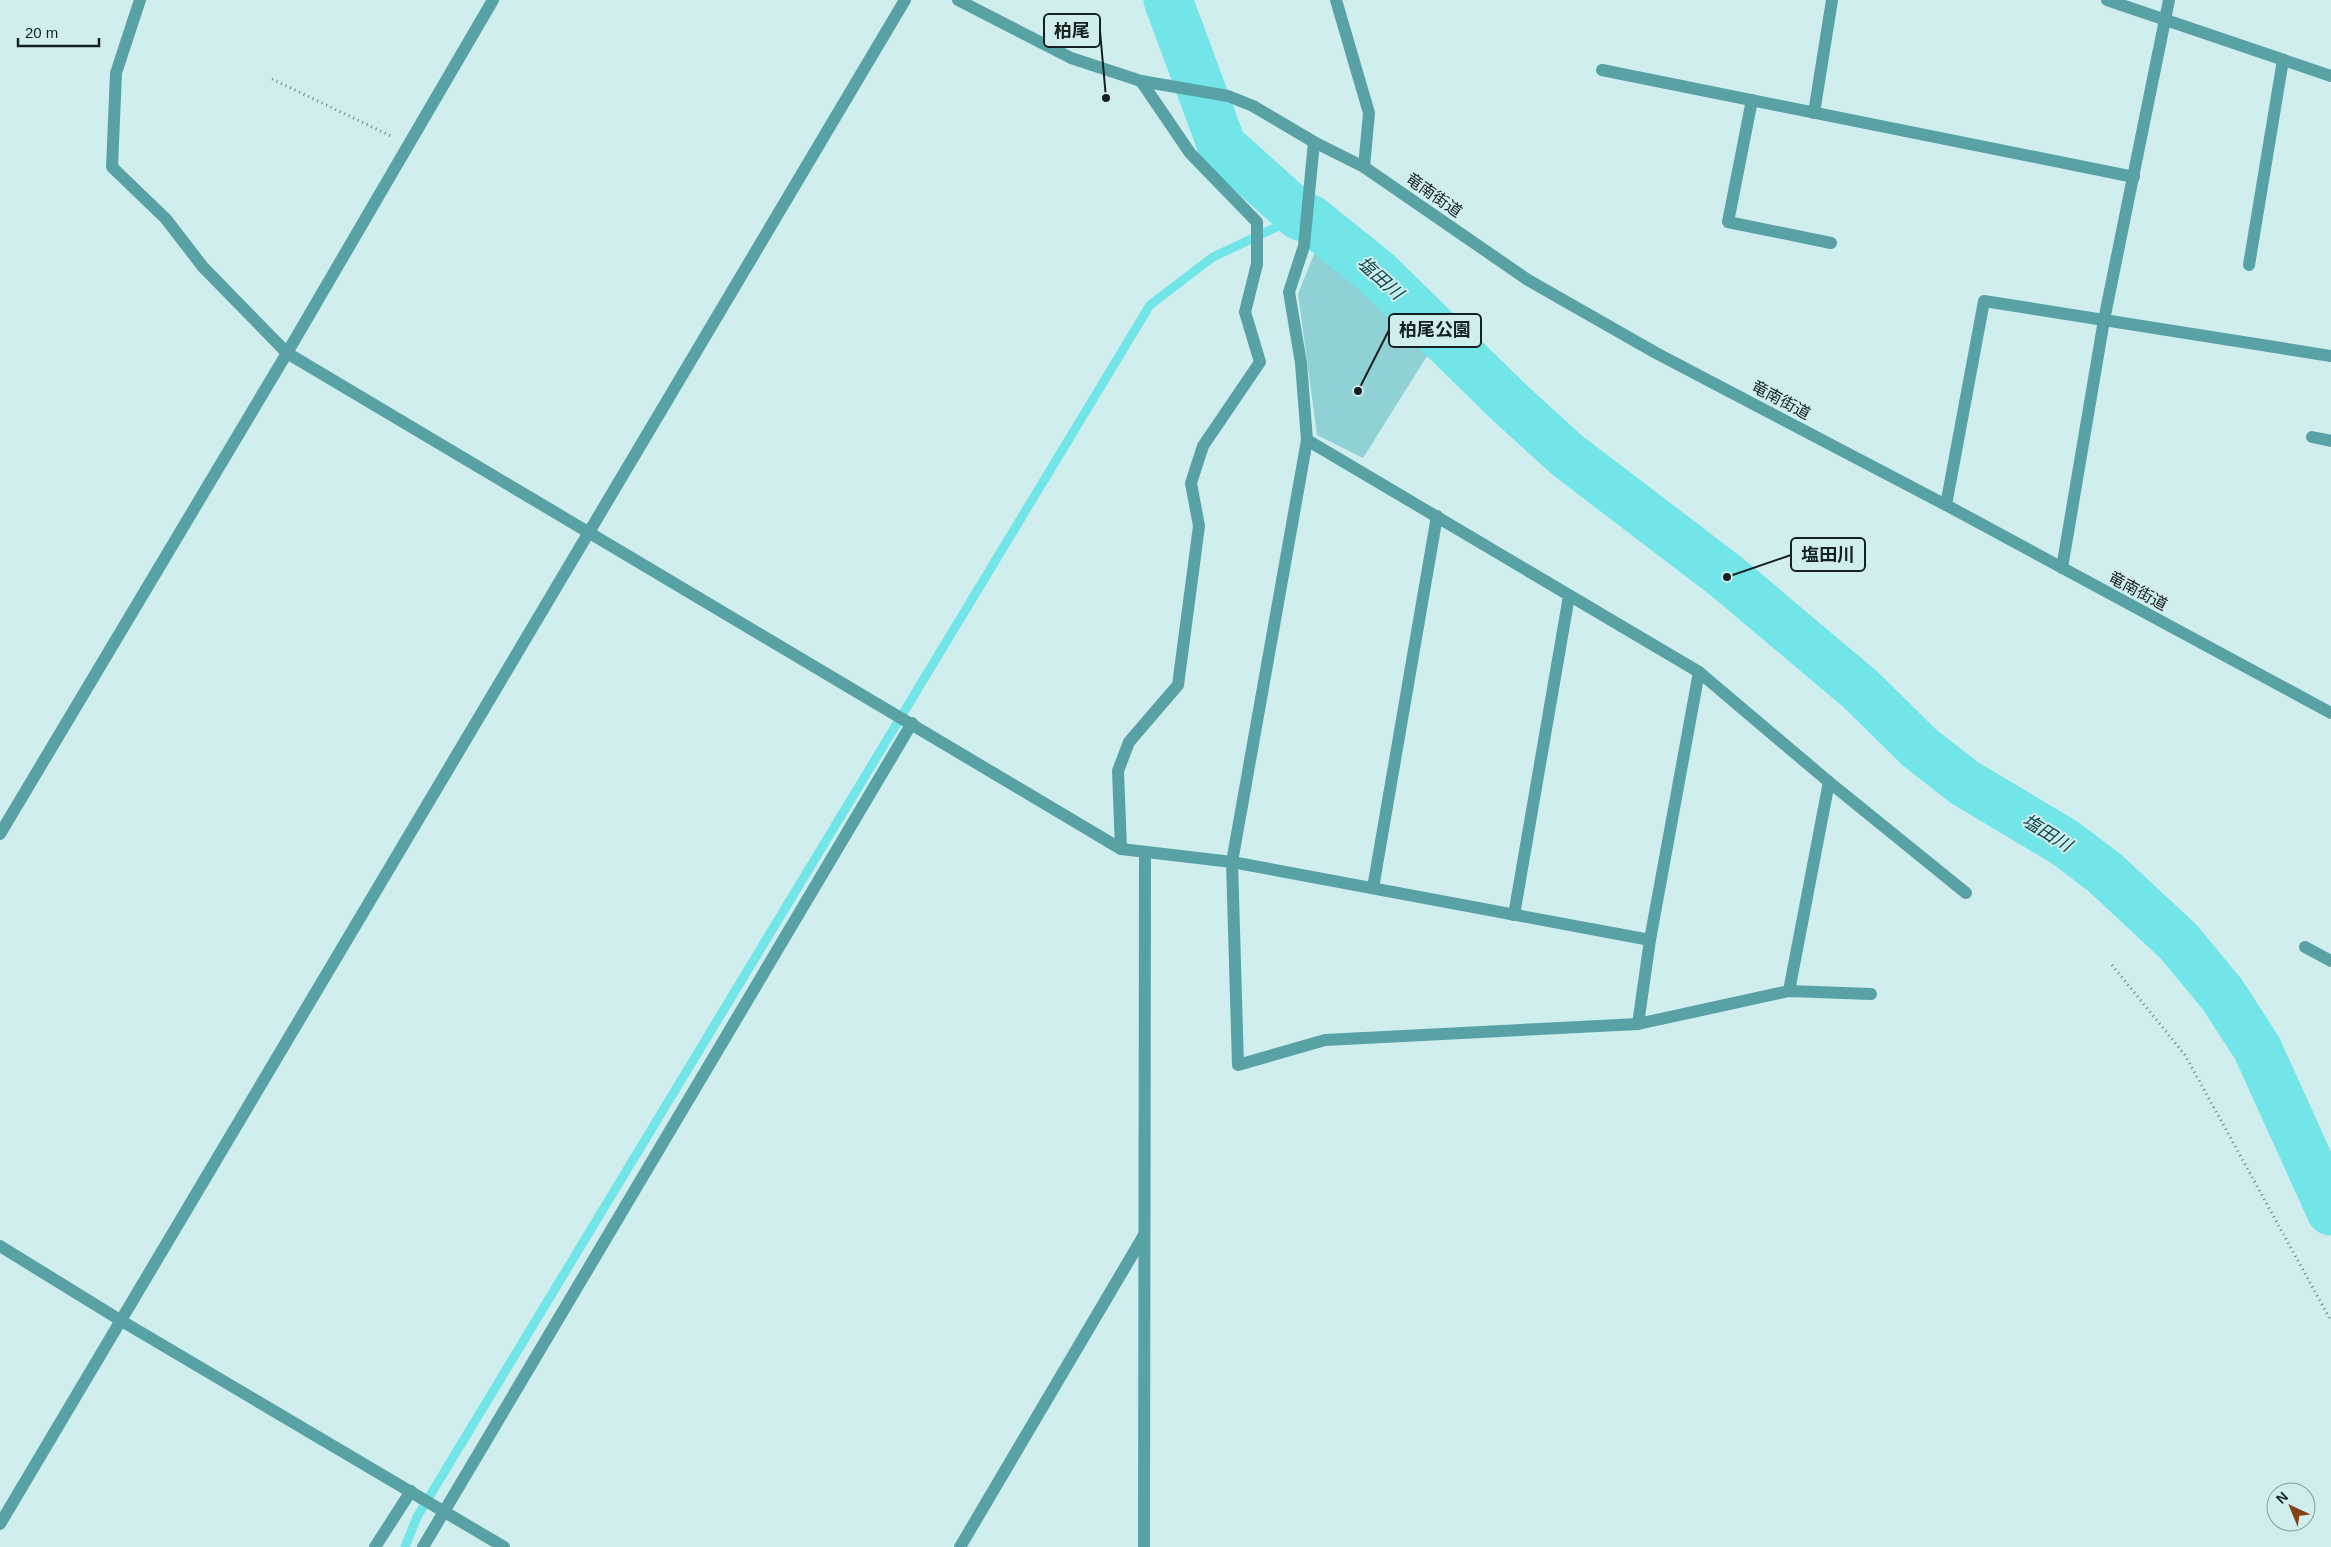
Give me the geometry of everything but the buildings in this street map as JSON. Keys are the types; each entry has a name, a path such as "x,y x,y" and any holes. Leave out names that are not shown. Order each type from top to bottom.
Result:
{"street":[{"path":"140,0 116,74 112,167 166,219 203,268 287,352 1121,849 1232,862 1650,940"},
{"path":"0,834 287,352 493,0"},
{"path":"0,1524 904,0"},
{"name":"竜南街道","path":"958,0 1071,58 1141,81 1228,96 1253,106 1314,142 1364,166 1528,280 1656,353 1946,505 2331,713"},
{"path":"1336,0 1369,113 1364,166"},
{"path":"1814,113 1832,0"},
{"path":"2107,0 2331,76"},
{"path":"2062,568 2104,320 2169,0"},
{"path":"2249,265 2283,60"},
{"path":"1602,70 2134,177"},
{"path":"1121,849 1118,771 1130,742 1178,685 1200,526 1191,483 1203,446 1260,362 1245,312 1257,264 1257,222 1190,154 1141,81"},
{"path":"1752,100 1728,222 1831,243"},
{"path":"1314,142 1304,246 1289,292 1301,363 1307,440 1232,862 1238,1065 1325,1040 1638,1024 1789,991 1871,994"},
{"path":"1946,505 1984,301 2331,356"},
{"path":"2312,437 2331,441"},
{"path":"1307,440 1699,672 1829,782 1966,893"},
{"path":"1373,888 1437,516"},
{"path":"1514,915 1568,596"},
{"path":"1638,1024 1650,940 1699,672"},
{"path":"423,1547 912,723"},
{"path":"1789,991 1829,782"},
{"path":"1144,1547 1145,852"},
{"path":"2305,947 2331,961"},
{"path":"960,1547 1145,1234"},
{"path":"0,1246 120,1320 504,1547"},
{"path":"375,1547 411,1491"}],"path":[{"path":"272,79 408,144"},
{"path":"2112,965 2185,1055 2331,1321"}],"shaded area":[{"path":"1319,242 1432,348 1363,458 1317,435 1298,294"}],"waterway":[{"name":"塩田川","path":"1168,0 1222,146 1300,216 1310,219 1376,272 1511,404 1567,455 1727,577 1860,689 1920,748 1965,783 2064,842 2105,873 2178,941 2222,994 2257,1048 2331,1211"},
{"path":"405,1547 417,1517 1150,305 1213,257 1300,216"}],"place":[{"name":"柏尾","path":"1106,98"},
{"name":"柏尾公園","path":"1358,391"},
{"name":"塩田川","path":"1727,577"}]}
